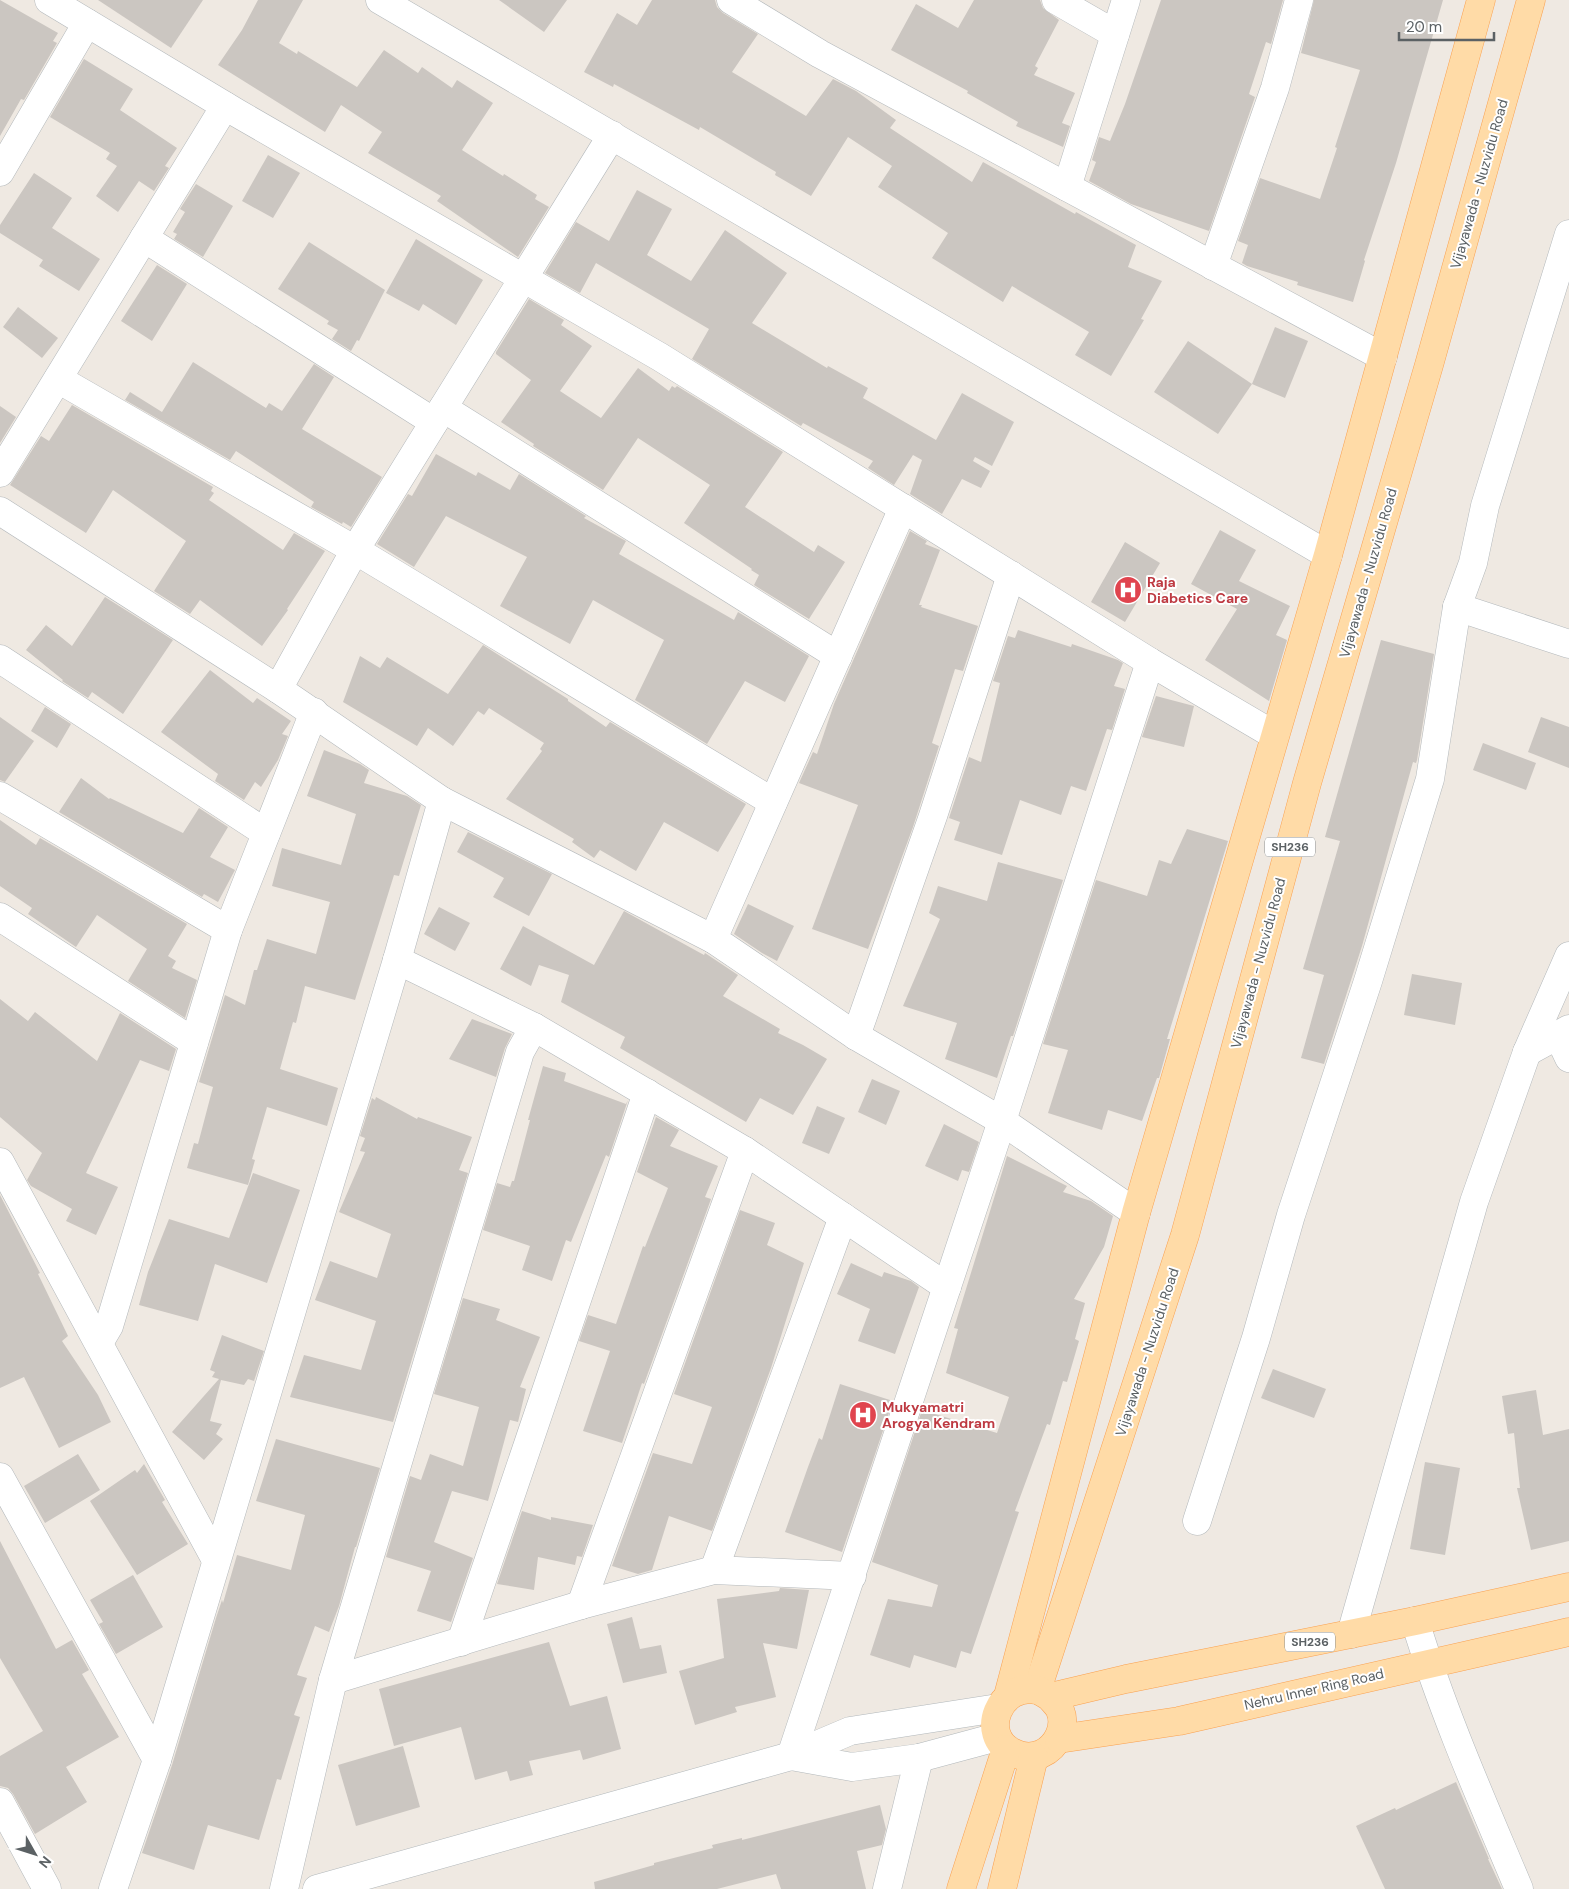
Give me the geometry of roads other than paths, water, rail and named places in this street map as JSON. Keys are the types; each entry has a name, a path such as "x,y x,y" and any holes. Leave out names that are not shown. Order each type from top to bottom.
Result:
{"main road":[{"name":"SH236","path":"961,1889 1002,1743 994,1722 1003,1702 1136,1213 1328,555 1481,0"},
{"name":"Vijayawada - Nuzvidu Road","path":"1044,1694 1185,1235 1307,783 1429,365 1530,0"},
{"name":"SH236","path":"1003,1702 1022,1690 1044,1694 1126,1679 1415,1621 1569,1587"},
{"name":"Nehru Inner Ring Road","path":"1058,1739 1179,1720 1569,1632"},
{"path":"1002,1743 1019,1756 1034,1757 1048,1750 1058,1739 1062,1724 1060,1709 1044,1694"},
{"path":"1002,1889 1034,1757"}],"street":[{"path":"50,0 225,106 660,357 1150,662 1274,735"},
{"path":"380,0 1328,555"},
{"path":"731,0 820,54 1383,357"},
{"path":"1056,0 1115,34"},
{"path":"1067,187 1126,0"},
{"path":"1213,266 1276,88 1299,0"},
{"path":"0,172 87,22"},
{"path":"0,473 225,106"},
{"path":"278,689 355,550 612,135"},
{"path":"144,238 838,656"},
{"path":"1197,1521 1256,1338 1291,1214 1368,981 1430,779 1457,607 1473,563 1485,506 1567,245"},
{"path":"58,379 355,550 773,802"},
{"path":"712,939 902,508"},
{"path":"0,511 314,712 442,801 712,939 856,1036 1002,1122 1136,1213"},
{"path":"856,1036 933,816 1011,575"},
{"path":"1457,607 1569,644"},
{"path":"0,659 266,833"},
{"path":"791,1756 1002,1122 1150,662"},
{"path":"99,1343 109,1326 228,930 314,712"},
{"path":"0,796 228,930"},
{"path":"113,1889 157,1760 397,960 442,801"},
{"path":"0,917 194,1042"},
{"path":"1351,1634 1474,1202 1527,1052 1569,956"},
{"path":"397,960 534,1027 745,1151 947,1287"},
{"path":"284,1889 333,1680 520,1052 534,1027"},
{"path":"1527,1052 1565,1041"},
{"path":"461,1642 647,1093"},
{"path":"580,1605 745,1151"},
{"path":"0,1162 216,1560"},
{"path":"714,1570 843,1217"},
{"path":"0,1477 157,1760"},
{"path":"333,1680 580,1605 714,1570 852,1576"},
{"path":"1415,1621 1457,1742 1519,1889"},
{"path":"317,1889 791,1756 850,1731 1003,1702"},
{"path":"791,1756 852,1767 919,1758 1002,1743"},
{"path":"887,1889 919,1758"},
{"path":"0,1802 47,1889"}],"place":[{"name":"Raja Diabetics Care","path":"1128,590"},
{"name":"Mukyamatri Arogya Kendram","path":"863,1415"}]}
